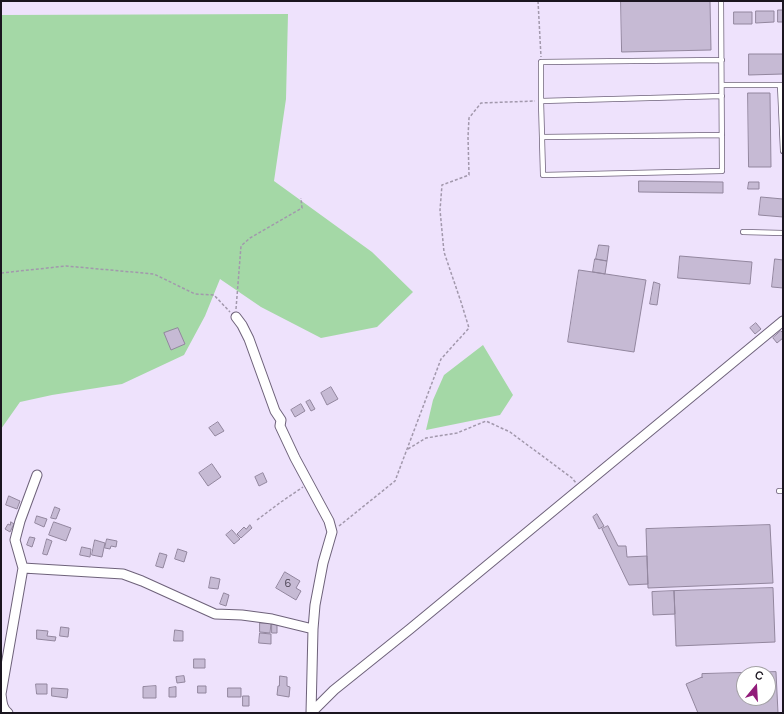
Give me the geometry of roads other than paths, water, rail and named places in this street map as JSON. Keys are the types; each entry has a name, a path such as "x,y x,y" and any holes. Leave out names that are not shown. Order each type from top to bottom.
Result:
{"street":[{"path":"236,317 249,338 273,405 281,420 280,426 295,458 329,521 332,532 323,563 315,605 311,713"},
{"path":"311,713 334,690 410,629 783,320"},
{"path":"8,713 3,706 1,694 23,568 15,540 20,521 37,475"},
{"path":"23,568 123,574 215,614 242,615 272,619 313,629"}],"lane":[{"path":"721,1 722,60 722,171 543,175 541,62 722,60"},
{"path":"722,85 782,85 783,151"},
{"path":"541,101 722,96"},
{"path":"542,137 722,135"},
{"path":"743,232 783,232"}]}
